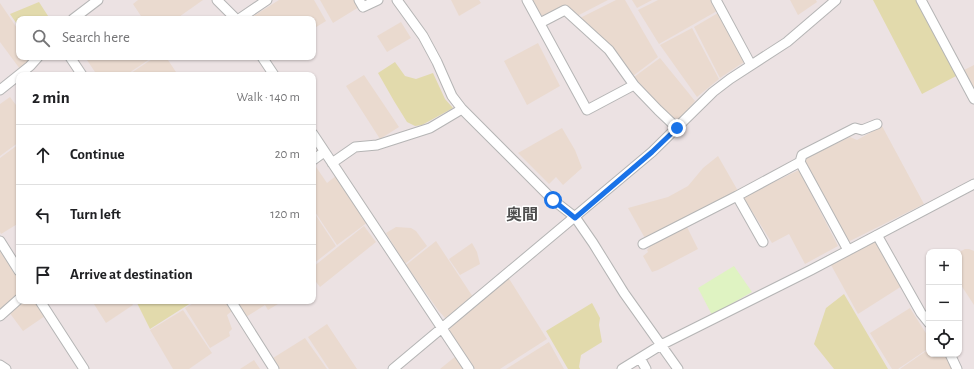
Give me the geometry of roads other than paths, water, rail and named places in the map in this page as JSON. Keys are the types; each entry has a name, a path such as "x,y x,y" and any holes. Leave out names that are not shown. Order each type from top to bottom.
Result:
{"street":[{"path":"77,16 98,0"},
{"path":"217,0 233,16"},
{"path":"244,16 268,0"},
{"path":"358,0 362,7 378,0"},
{"path":"397,0 423,36 452,96 462,109 553,200 575,218 593,243 624,293 678,369"},
{"path":"527,0 587,110 634,85"},
{"path":"716,0 751,65"},
{"path":"393,369 652,152 713,92 730,78 787,42 836,0"},
{"path":"921,0 974,99"},
{"path":"540,24 565,10 609,50 634,85 677,128"},
{"path":"22,72 35,60"},
{"path":"72,60 80,72"},
{"path":"264,60 272,72"},
{"path":"0,90 16,77"},
{"path":"332,163 355,147 377,145 430,128 462,109"},
{"path":"848,250 800,162 802,155 855,128 862,130 877,124"},
{"path":"316,139 469,369"},
{"path":"316,158 324,152"},
{"path":"644,244 800,162"},
{"path":"622,369 661,344 848,250 974,184"},
{"path":"737,196 763,242"},
{"path":"877,235 921,313 927,321"},
{"path":"0,241 16,266"},
{"path":"0,316 16,302"},
{"path":"46,304 84,369"},
{"path":"233,304 274,369"},
{"path":"951,357 957,369"},
{"path":"640,358 646,369"}],"district":[{"name":"奥間","path":"522,214"}]}
